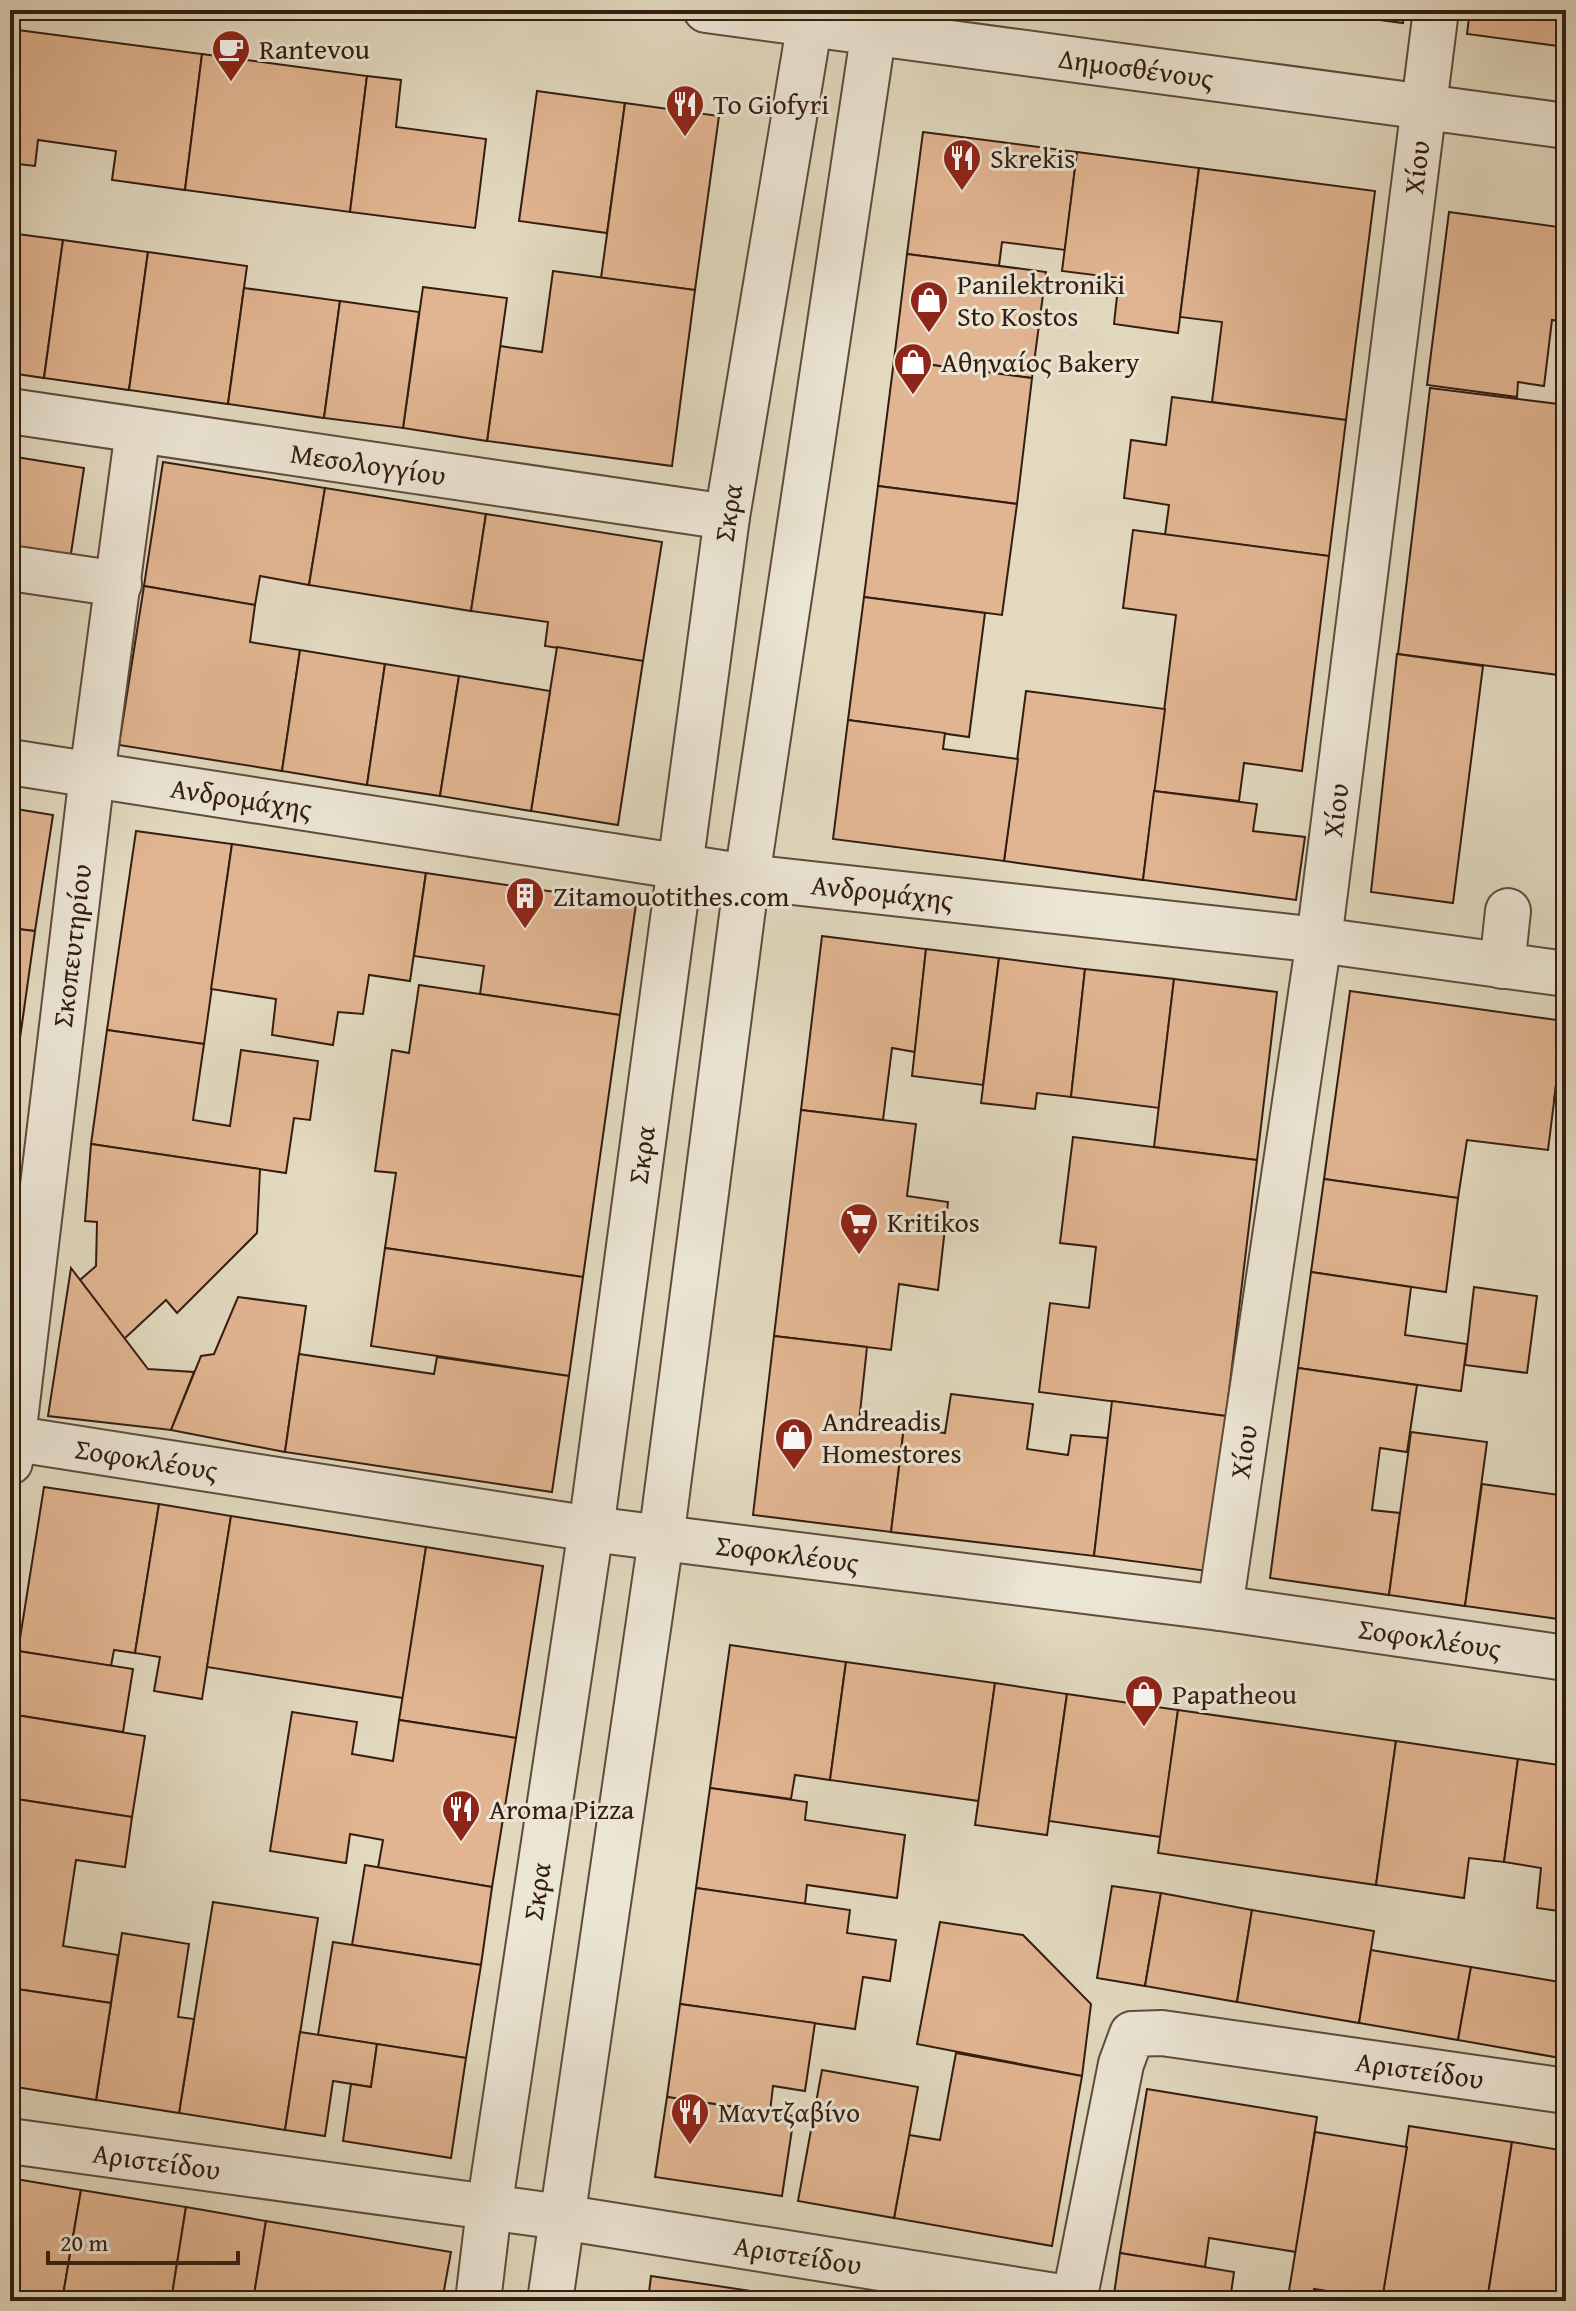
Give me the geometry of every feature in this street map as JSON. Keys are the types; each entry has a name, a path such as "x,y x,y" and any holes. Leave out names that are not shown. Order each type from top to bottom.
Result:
{"street":[{"name":"Δημοσθένους","path":"706,10 875,21 1423,108 1566,126"},
{"name":"Χίου","path":"1220,1608 1319,940 1436,10"},
{"name":"Σκρα","path":"478,2301 489,2209 591,1529 727,517 811,17"},
{"path":"550,2301 661,1539 747,877 875,21"},
{"name":"Μεσολογγίου","path":"10,411 727,517"},
{"name":"Σκοπευτηρίου","path":"11,1446 92,775 138,430"},
{"path":"10,568 119,584"},
{"name":"Ανδρομάχης","path":"10,762 747,877 1319,940 1566,974"},
{"path":"1502,966 1508,911"},
{"name":"Σοφοκλέους","path":"11,1446 661,1539 1220,1608 1566,1658"},
{"name":"Αριστείδου","path":"10,2141 561,2217 1074,2300 1121,2064 1132,2034 1162,2033 1566,2091"}],"building":[{"path":"1304,10 1404,10 1403,23"},
{"path":"1470,10 1566,10 1566,47 1467,34"},
{"path":"10,29 202,54 185,190 112,180 116,151 38,140 35,166 10,163"},
{"path":"202,54 367,76 350,212 185,190"},
{"path":"367,76 401,80 396,127 486,139 475,228 350,212"},
{"path":"537,91 625,103 607,233 519,221"},
{"path":"625,103 719,116 695,290 601,278"},
{"path":"923,132 1077,152 1065,250 1002,242 999,266 907,254"},
{"path":"1077,152 1199,168 1178,333 1114,324 1119,278 1062,271"},
{"path":"1199,168 1375,191 1346,420 1212,402 1222,322 1180,317"},
{"path":"1449,212 1566,228 1566,322 1552,320 1544,386 1518,382 1517,397 1427,385"},
{"path":"10,233 63,240 44,378 10,373"},
{"path":"63,240 148,252 129,390 44,378"},
{"path":"148,252 247,266 228,404 129,390"},
{"path":"907,254 1046,272 1032,378 894,360"},
{"path":"553,271 695,290 672,466 487,441 500,346 542,352"},
{"path":"423,287 507,298 487,441 403,428"},
{"path":"244,288 340,301 324,418 228,404"},
{"path":"340,301 419,312 403,428 324,418"},
{"path":"894,360 1032,378 1017,504 878,486"},
{"path":"1430,388 1566,405 1566,676 1398,654"},
{"path":"1172,397 1346,420 1329,556 1165,535 1169,505 1124,498 1131,440 1166,445"},
{"path":"10,456 84,468 70,560 10,551"},
{"path":"163,462 325,488 309,585 260,576 255,605 144,586"},
{"path":"878,486 1017,504 1002,615 864,597"},
{"path":"325,488 486,514 471,611 309,585"},
{"path":"486,514 662,542 643,661 545,646 548,622 471,611"},
{"path":"1133,530 1329,556 1302,771 1244,763 1239,801 1154,791 1176,615 1123,608"},
{"path":"144,586 255,605 250,642 300,650 282,771 119,745"},
{"path":"864,597 985,613 969,737 848,720"},
{"path":"557,647 643,661 618,825 531,811"},
{"path":"300,650 385,664 367,785 282,771"},
{"path":"1397,654 1483,666 1453,903 1371,892"},
{"path":"385,664 459,676 440,796 367,785"},
{"path":"459,676 550,691 531,811 440,796"},
{"path":"1026,691 1165,709 1143,880 1004,861"},
{"path":"848,720 945,733 943,749 1018,759 1004,861 833,839"},
{"path":"1154,791 1257,804 1253,831 1305,837 1296,900 1143,880"},
{"path":"10,808 53,815 35,931 10,928"},
{"path":"136,831 232,844 204,1044 107,1030"},
{"path":"232,844 426,873 410,981 369,975 363,1014 338,1012 333,1045 272,1035 276,999 211,989"},
{"name":"Zitamouotithes.com","path":"426,873 636,904 620,1015 480,994 484,966 414,956"},
{"path":"10,928 35,931 22,1024 10,1022"},
{"path":"822,936 926,949 915,1052 892,1048 883,1120 801,1110"},
{"path":"926,949 999,958 983,1085 912,1076"},
{"path":"999,958 1085,969 1071,1097 1037,1093 1035,1109 981,1103"},
{"path":"1085,969 1174,979 1159,1108 1071,1097"},
{"path":"1174,979 1277,992 1257,1160 1154,1147"},
{"path":"419,985 620,1015 583,1277 385,1248 396,1173 375,1171 392,1050 409,1053"},
{"path":"1350,991 1564,1021 1548,1150 1467,1140 1458,1198 1324,1179"},
{"path":"1566,1021 1566,1103 1554,1101"},
{"path":"10,1022 22,1024 10,1106"},
{"path":"107,1030 204,1044 193,1120 230,1126 241,1050 318,1061 310,1120 294,1118 286,1173 91,1144"},
{"path":"801,1110 916,1124 907,1196 948,1202 938,1290 899,1284 891,1350 774,1336"},
{"path":"1073,1137 1257,1160 1226,1416 1039,1392 1050,1303 1089,1308 1096,1247 1060,1243"},
{"path":"91,1144 260,1169 257,1233 177,1313 166,1300 124,1339 80,1280 96,1266 97,1222 85,1221"},
{"path":"1324,1179 1458,1198 1446,1292 1311,1272"},
{"path":"385,1248 583,1277 569,1376 371,1346"},
{"path":"71,1268 148,1369 194,1372 171,1430 48,1416"},
{"path":"1311,1272 1411,1287 1405,1335 1467,1344 1461,1391 1298,1368"},
{"path":"1474,1287 1537,1296 1527,1373 1465,1365"},
{"path":"238,1297 306,1306 285,1452 171,1430 201,1356 214,1354"},
{"path":"774,1336 867,1347 859,1422 904,1427 891,1532 753,1515"},
{"path":"299,1354 434,1374 437,1357 569,1376 552,1492 285,1452"},
{"path":"1298,1368 1417,1385 1407,1452 1380,1448 1372,1510 1400,1513 1389,1595 1270,1578"},
{"path":"951,1394 1033,1404 1027,1449 1068,1455 1071,1435 1108,1438 1094,1556 891,1532 904,1427 945,1433"},
{"path":"1112,1401 1226,1416 1207,1571 1094,1556"},
{"path":"1411,1432 1487,1442 1465,1606 1389,1595"},
{"path":"1482,1484 1566,1496 1566,1620 1465,1606"},
{"path":"44,1487 159,1504 135,1653 114,1650 111,1666 18,1651"},
{"path":"159,1504 231,1516 202,1699 154,1691 160,1657 135,1653"},
{"path":"231,1516 426,1547 403,1698 207,1667"},
{"path":"426,1547 543,1566 516,1738 399,1720"},
{"path":"730,1645 846,1662 830,1780 795,1775 791,1799 710,1788"},
{"path":"18,1651 133,1669 123,1732 10,1714"},
{"path":"846,1662 995,1683 979,1801 830,1780"},
{"path":"995,1683 1067,1694 1047,1835 975,1825"},
{"path":"1067,1694 1178,1710 1161,1837 1049,1821"},
{"path":"1178,1710 1396,1741 1376,1885 1158,1853"},
{"path":"292,1712 357,1722 352,1754 393,1761 399,1720 516,1738 492,1887 378,1868 383,1840 350,1834 346,1863 270,1851"},
{"path":"10,1714 145,1736 132,1817 10,1798"},
{"path":"1396,1741 1518,1759 1504,1862 1469,1858 1464,1898 1376,1885"},
{"path":"1518,1759 1566,1766 1566,1912 1537,1908 1541,1868 1504,1862"},
{"path":"710,1788 807,1802 805,1820 905,1835 897,1898 807,1885 805,1904 696,1888"},
{"path":"10,1798 132,1817 125,1867 76,1860 63,1946 118,1955 111,2003 10,1988"},
{"path":"365,1865 492,1887 481,1965 352,1945"},
{"path":"1112,1886 1161,1893 1145,1986 1097,1978"},
{"path":"696,1888 850,1910 847,1933 896,1940 890,1981 863,1977 855,2029 680,2004"},
{"path":"1161,1893 1252,1910 1237,2002 1145,1986"},
{"path":"213,1902 318,1918 285,2130 179,2113"},
{"path":"1252,1910 1374,1931 1359,2023 1237,2002"},
{"path":"940,1922 1023,1935 1091,2004 1082,2076 917,2044"},
{"path":"122,1933 189,1944 178,2017 194,2019 179,2113 96,2100"},
{"path":"333,1942 481,1965 466,2058 318,2035"},
{"path":"1371,1950 1471,1967 1458,2040 1359,2023"},
{"path":"1471,1967 1566,1983 1566,2059 1458,2040"},
{"path":"10,1988 111,2003 96,2100 10,2086"},
{"path":"680,2004 815,2023 805,2091 773,2086 770,2112 667,2097"},
{"path":"300,2032 377,2044 371,2087 333,2081 325,2136 285,2130"},
{"path":"377,2044 466,2058 451,2158 343,2141 351,2084 371,2087"},
{"path":"956,2053 1082,2076 1052,2246 894,2218 909,2135 940,2140"},
{"path":"822,2070 918,2087 894,2218 798,2201"},
{"path":"1147,2089 1317,2117 1296,2252 1209,2238 1205,2267 1120,2253"},
{"path":"667,2097 794,2116 782,2196 655,2177"},
{"path":"1409,2126 1512,2142 1487,2301 1382,2300"},
{"path":"1315,2132 1407,2147 1382,2300 1314,2289 1312,2300 1288,2297"},
{"path":"1512,2142 1566,2151 1566,2301 1487,2301"},
{"path":"10,2178 81,2190 62,2301 10,2301"},
{"path":"81,2190 186,2207 171,2301 62,2301"},
{"path":"186,2207 266,2221 253,2301 171,2301"},
{"path":"266,2221 451,2252 442,2301 253,2301"},
{"path":"1120,2253 1234,2272 1230,2301 1113,2301"},
{"path":"651,2276 791,2297 790,2301 648,2301"}],"place":[{"name":"Rantevou","path":"231,83"},
{"name":"To Giofyri","path":"685,138"},
{"name":"Skrekis","path":"962,192"},
{"name":"Panilektroniki Sto Kostos","path":"929,334"},
{"name":"Αθηναίος Bakery","path":"913,396"},
{"name":"Zitamouotithes.com","path":"525,930"},
{"name":"Kritikos","path":"859,1256"},
{"name":"Andreadis Homestores","path":"794,1471"},
{"name":"Papatheou","path":"1144,1728"},
{"name":"Aroma Pizza","path":"461,1843"},
{"name":"Μαντζαβίνο","path":"690,2146"}]}
